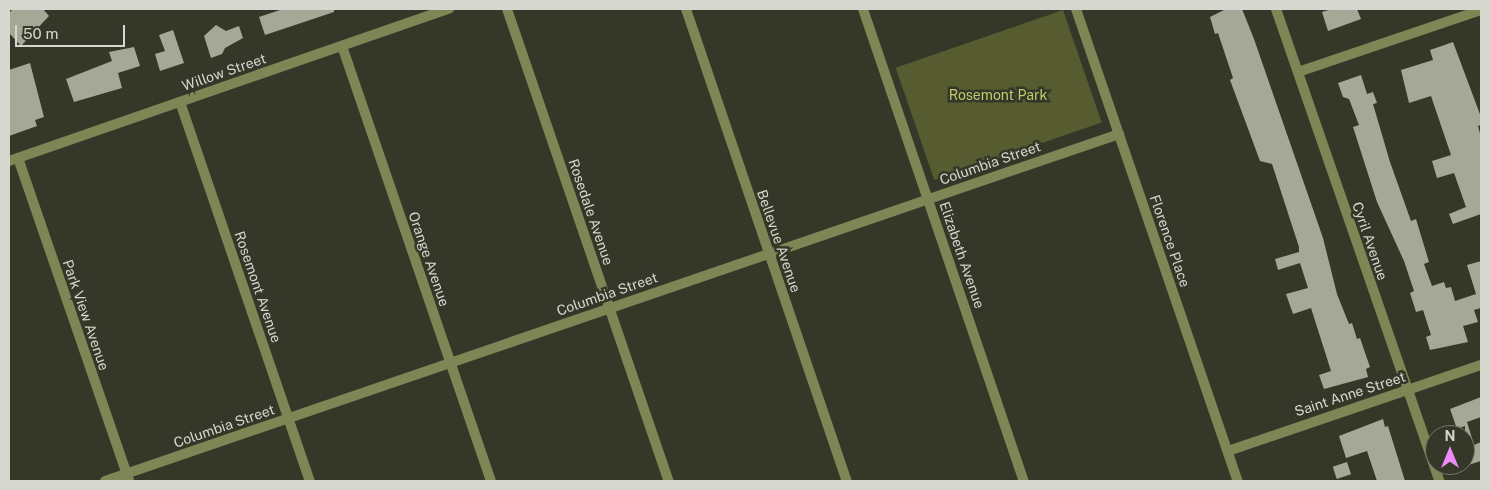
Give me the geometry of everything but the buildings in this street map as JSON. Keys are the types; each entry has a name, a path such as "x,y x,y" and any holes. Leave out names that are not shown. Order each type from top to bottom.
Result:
{"street":[{"name":"Willow Street","path":"14,159 449,9"},
{"name":"Rosedale Avenue","path":"507,9 669,481"},
{"name":"Bellevue Avenue","path":"686,9 847,481"},
{"name":"Elizabeth Avenue","path":"863,9 1024,481"},
{"name":"Florence Place","path":"1076,9 1238,481"},
{"name":"Cyril Avenue","path":"1276,9 1438,481"},
{"path":"1298,72 1479,12"},
{"name":"Orange Avenue","path":"342,46 491,481"},
{"name":"Rosemont Avenue","path":"180,102 310,481"},
{"name":"Columbia Street","path":"105,481 127,478 288,418 1119,134"},
{"name":"Park View Avenue","path":"14,159 127,478"},
{"name":"Saint Anne Street","path":"1228,451 1481,365"}],"green space":[{"name":"Rosemont Park","path":"1063,10 1102,123 934,180 896,68"}]}
